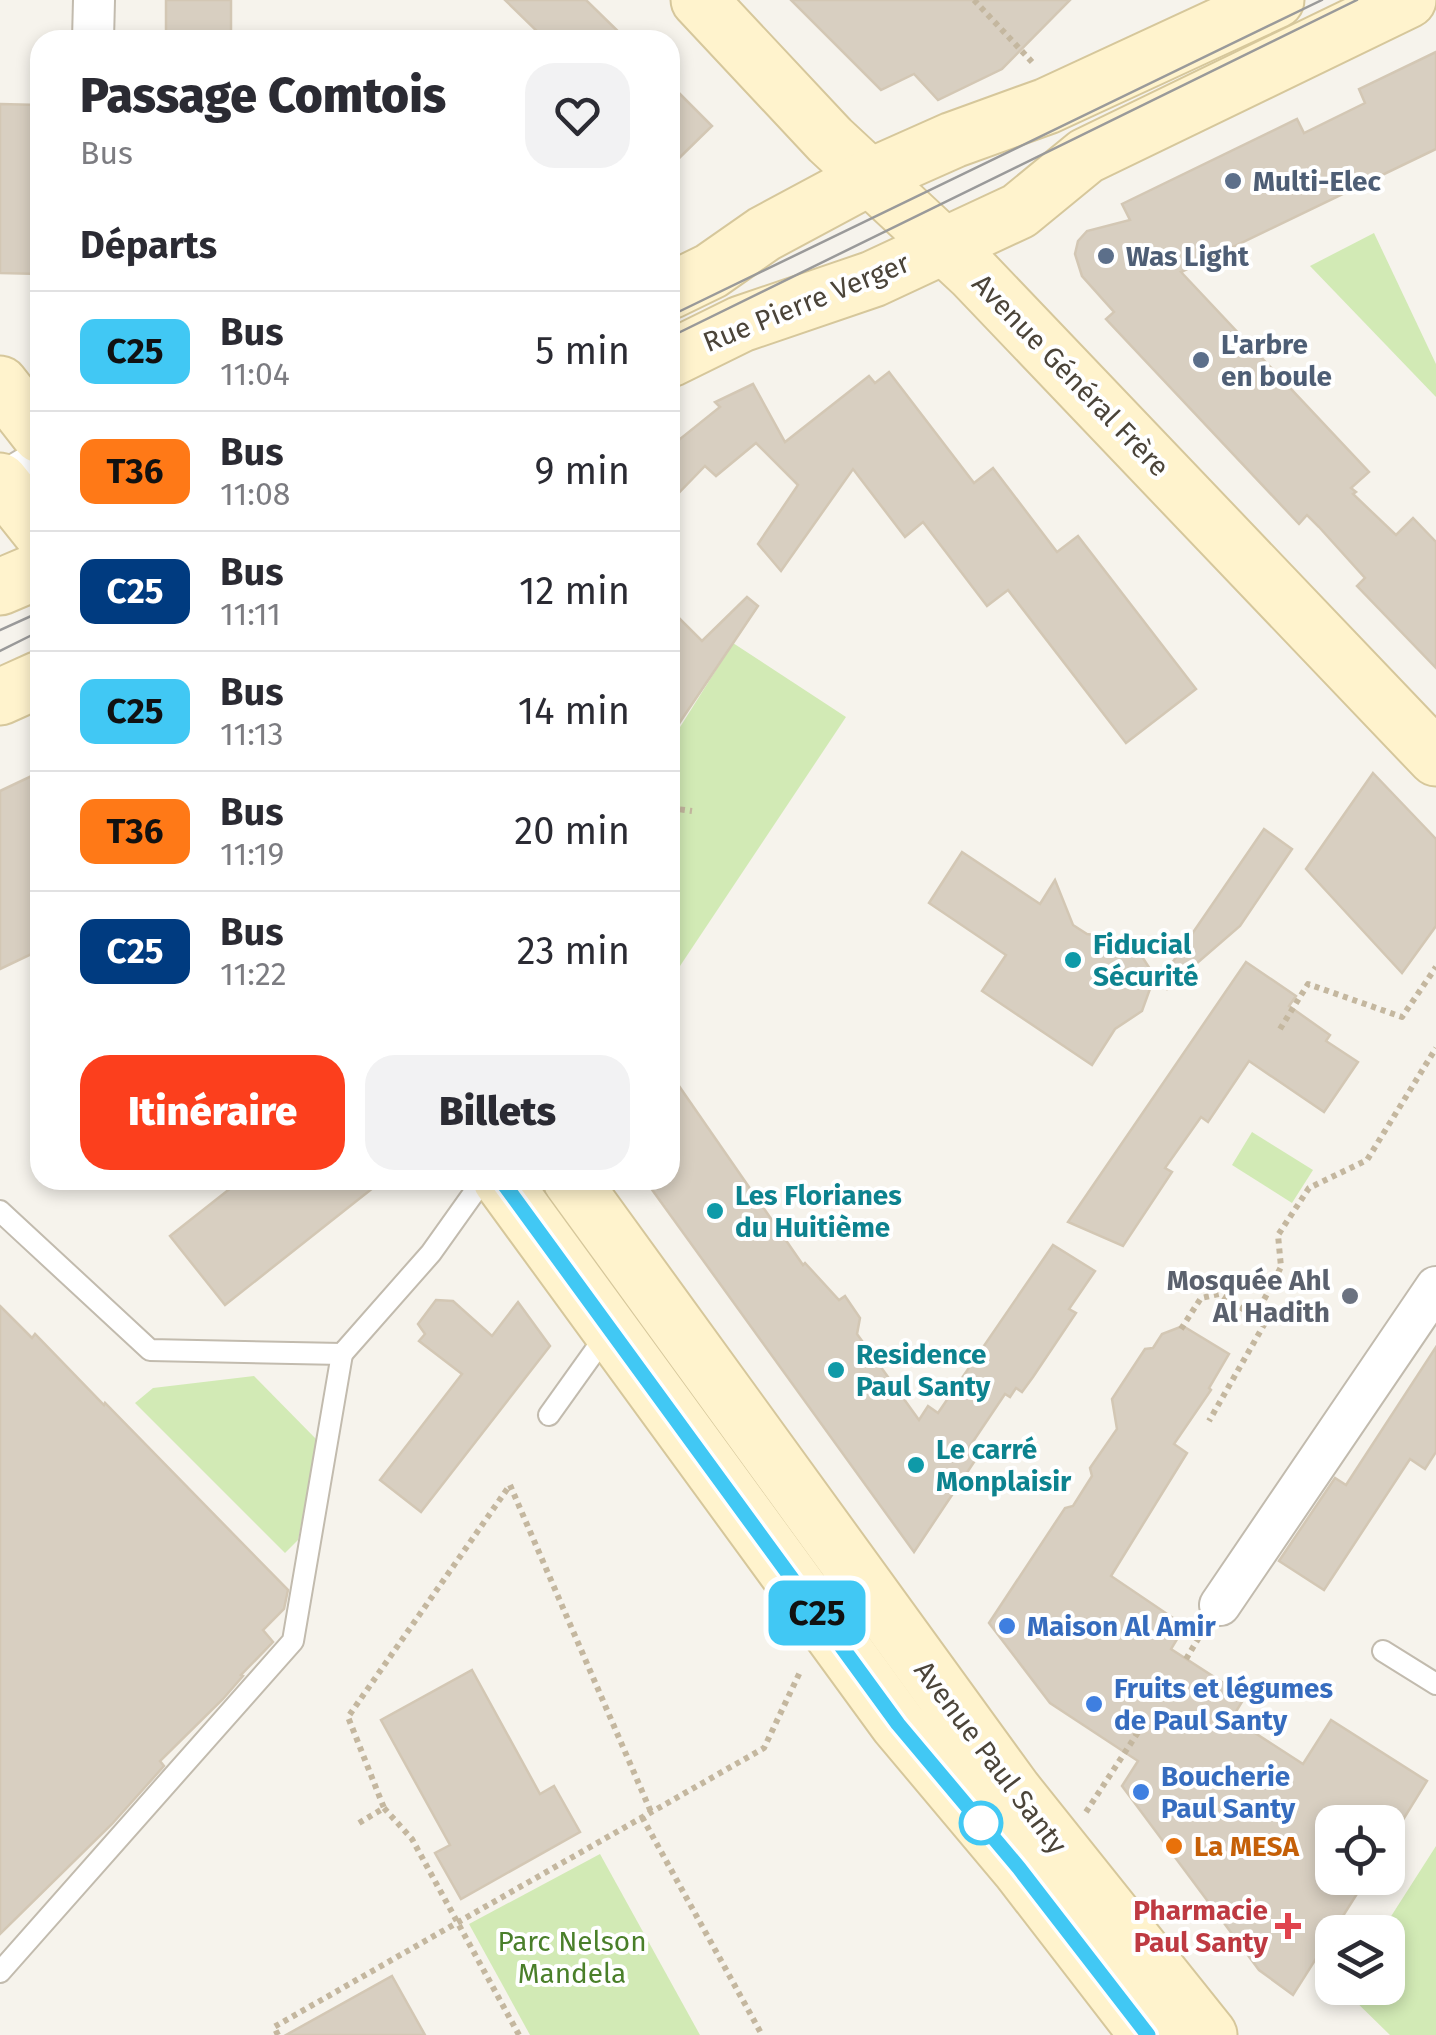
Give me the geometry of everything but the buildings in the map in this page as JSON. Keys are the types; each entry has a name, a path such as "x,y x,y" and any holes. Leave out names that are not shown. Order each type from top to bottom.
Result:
{"street":[{"path":"93,30 94,0"},
{"name":"Avenue Général Frère","path":"699,0 830,140 999,300 1436,758"},
{"path":"680,286 711,271 780,225 872,176 953,140 1047,106 1276,0"},
{"name":"Rue Pierre Verger","path":"680,354 741,324 874,279 1019,211 1086,156 1408,0"},
{"path":"0,384 30,422"},
{"path":"14,475 30,509"},
{"path":"0,588 30,574"},
{"path":"0,697 30,684"},
{"name":"Avenue Paul Santy","path":"508,1190 898,1724 1019,1868 1148,2035"},
{"name":"Avenue Paul Santy","path":"578,1190 1014,1791 1210,2035"},
{"path":"1220,1605 1436,1286"}],"lane":[{"path":"0,1972 293,1641 342,1354 432,1253 475,1190"},
{"path":"0,1211 150,1350 342,1354"},
{"path":"548,1415 610,1329"},
{"path":"1382,1651 1436,1684"}],"path":[{"path":"974,0 1036,67"},
{"path":"680,809 692,811"},
{"path":"1280,1030 1308,984 1402,1016 1436,967"},
{"path":"1256,1317 1281,1268 1278,1235 1309,1188 1367,1160 1436,1048"},
{"path":"1181,1328 1189,1307 1200,1298 1218,1294 1265,1323 1209,1421"},
{"path":"519,2035 412,1840 384,1808 348,1717 510,1485 651,1812"},
{"path":"278,2035 274,2026 764,1748 800,1672"},
{"path":"1060,1851 1146,1720"},
{"path":"359,1823 384,1808"},
{"path":"642,1817 762,2035"}],"green space":[{"path":"1374,233 1436,364 1436,397 1310,266"},
{"path":"733,643 846,717 680,966 680,727"},
{"path":"1252,1132 1313,1170 1292,1203 1232,1165"},
{"path":"254,1376 318,1441 298,1540 285,1553 135,1403 153,1388"},
{"path":"1436,1846 1436,2035 1390,2035 1359,2005 1405,2005 1405,1915 1392,1915"},
{"name":"Parc Nelson Mandela","path":"600,1854 700,2035 530,2035 469,1924"}],"tram line":[{"path":"680,311 1322,0"},
{"path":"680,332 1357,0"},
{"path":"0,630 30,616"},
{"path":"0,651 30,636"}],"bus line":[{"name":"C25","path":"508,1190 898,1724 1019,1868 1148,2035"}],"place":[{"name":"Multi-Elec","path":"1233,181"},
{"name":"Was Light","path":"1106,256"},
{"name":"L'arbre en boule","path":"1201,360"},
{"name":"Fiducial Sécurité","path":"1073,960"},
{"name":"Les Florianes du Huitième","path":"715,1211"},
{"name":"Mosquée Ahl Al Hadith","path":"1350,1296"},
{"name":"Residence Paul Santy","path":"836,1370"},
{"name":"Le carré Monplaisir","path":"916,1465"},
{"name":"Maison Al Amir","path":"1007,1626"},
{"name":"Fruits et légumes de Paul Santy","path":"1094,1704"},
{"name":"Boucherie Paul Santy","path":"1141,1792"},
{"name":"La MESA","path":"1174,1846"},
{"name":"Pharmacie Paul Santy","path":"1288,1926"}]}
